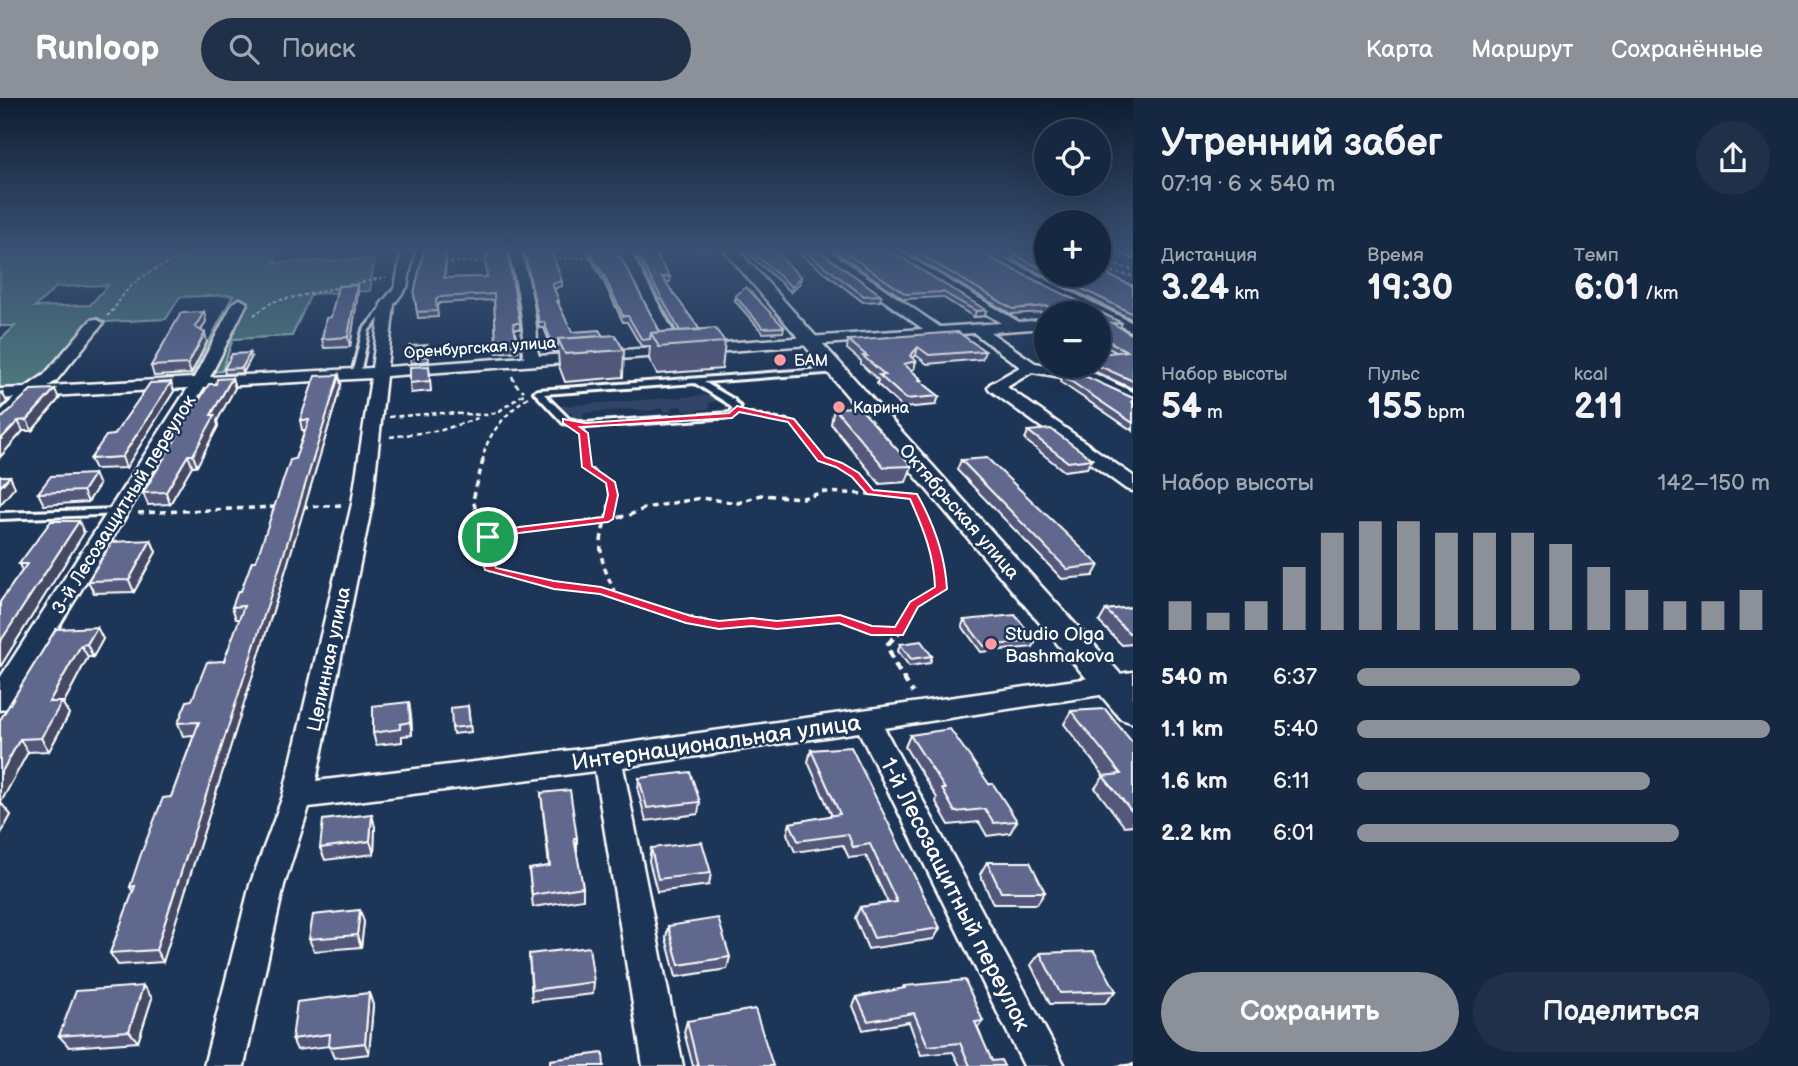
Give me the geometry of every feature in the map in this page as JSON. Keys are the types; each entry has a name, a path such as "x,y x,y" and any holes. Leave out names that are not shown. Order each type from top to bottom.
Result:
{"street":[{"name":"Целинная улица","path":"224,1066 267,885 298,796 362,503 381,373 380,353 388,304 395,295"},
{"path":"525,295 530,332 528,347 533,361"},
{"path":"646,295 676,351"},
{"name":"Октябрьская улица","path":"771,295 1122,683 1133,710"},
{"path":"885,295 937,332"},
{"path":"964,295 1016,326"},
{"path":"1068,295 1133,328"},
{"name":"3-й Лесозащитный переулок","path":"0,700 199,383 240,303"},
{"path":"1111,318 1133,317"},
{"path":"0,422 29,392 50,378 96,323"},
{"name":"Оренбургская улица","path":"0,394 381,373 1034,325"},
{"path":"978,330 1030,368 1088,377 1109,384 1133,399"},
{"path":"1030,368 996,387 1133,485"},
{"name":"Интернациональная улица","path":"298,796 607,758 867,721 911,711 1122,683"},
{"name":"1-й Лесозащитный переулок","path":"867,721 1045,1066"},
{"path":"607,758 663,1066"}],"lane":[{"path":"356,374 366,330 388,304"},
{"path":"538,392 836,370"},
{"path":"538,392 566,421 585,425 732,415 737,409 730,401 696,380"},
{"path":"0,516 118,512"}],"path":[{"path":"96,323 118,308 124,295"},
{"path":"228,329 250,318 272,302 295,295"},
{"path":"370,447 388,438 442,430 498,412 527,393 538,392"},
{"path":"538,392 522,401 483,447 482,472 471,501 476,520 488,537 486,554 491,570 554,585 616,595 690,620 719,625 752,622 777,625 840,619 871,631 899,632"},
{"path":"737,409 791,420 821,459 856,475 870,492"},
{"path":"374,419 439,413 487,415"},
{"path":"566,421 583,433 587,467 610,482 613,495 601,542 603,565 616,595"},
{"path":"488,537 519,530 627,516 646,508 701,498 738,503 761,495 803,498 824,492 914,496 933,538 940,567 941,589 914,605 899,632 887,645 897,668 912,688 911,711"},
{"path":"291,507 362,503"},
{"path":"118,512 160,513 277,507"}],"shaded area":[{"path":"1120,295 1133,295 1133,307"},
{"path":"717,396 719,400 708,404 710,408 694,411 684,411 681,406 671,407 673,411 664,412 662,408 647,411 634,409 583,413 584,417 573,418 571,413 562,414 560,406"}],"green space":[{"path":"0,295 47,295 35,307 90,305 99,295 228,295 180,297 166,319 106,322 54,382 0,389 0,340 15,326 0,326"},
{"path":"233,295 310,295 292,336 233,339 222,371 192,374"}],"building":[{"path":"336,295 355,295 348,337 322,339 326,318 331,317"},
{"path":"414,295 472,295 439,297 436,300 437,311 417,312"},
{"path":"494,295 515,295 520,323 513,323 518,345 496,346"},
{"path":"533,295 557,295 572,332 599,330 603,336 558,339 558,346 553,346 544,322 539,322"},
{"path":"613,295 641,295 660,332 651,333 650,339 642,340 628,316 623,316"},
{"path":"660,295 675,295 700,330 680,331"},
{"path":"754,295 784,327 763,328 735,296"},
{"path":"949,295 962,295 986,310 976,311"},
{"path":"989,295 1066,295 1077,301 1034,301 1034,307 1013,309"},
{"path":"1095,295 1133,295 1133,314"},
{"path":"204,312 195,327 205,333 188,364 151,366 181,313"},
{"path":"1111,318 1122,323 1112,323 1133,335 1133,381 1111,371 1111,353 1127,351 1111,342"},
{"path":"715,328 725,342 659,347 651,333"},
{"path":"958,332 985,351 929,355 918,347 910,356 916,361 904,364 939,396 906,399 879,375 885,375 848,340"},
{"path":"615,335 624,350 565,354 558,339"},
{"path":"428,345 429,356 410,358 410,346"},
{"path":"250,353 242,368 224,369 232,354"},
{"path":"429,366 430,381 410,383 410,367"},
{"path":"339,375 156,950 110,953 135,886 130,887 141,854 163,798 171,797 199,722 178,723 187,701 192,700 207,662 224,661 244,606 232,607 252,561 256,561 290,460 295,459 309,420 300,420 315,376"},
{"path":"232,378 193,455 188,455 166,492 143,493 209,384 216,384 217,379"},
{"path":"1066,378 1089,378 1133,398 1133,423"},
{"path":"171,382 122,457 90,459 106,436 114,435 150,383"},
{"path":"55,389 27,420 18,421 0,440 0,418 31,390"},
{"path":"859,407 912,466 884,467 834,408"},
{"path":"1051,429 1092,459 1068,462 1028,431"},
{"path":"987,458 1099,565 1067,569 961,460"},
{"path":"94,474 83,491 38,493 51,476"},
{"path":"0,476 10,476 0,487"},
{"path":"51,521 79,521 0,642 0,602 27,564 19,564"},
{"path":"151,540 129,580 88,581 112,542"},
{"path":"1133,607 1133,633 1129,633 1106,610"},
{"path":"1015,615 1036,641 984,646 964,620"},
{"path":"97,627 87,644 81,645 49,702 62,702 41,738 20,739 0,775 0,720 56,629"},
{"path":"921,641 932,656 911,659 900,644"},
{"path":"409,702 410,722 400,724 400,729 373,733 373,706"},
{"path":"468,706 470,726 452,728 451,708"},
{"path":"1105,709 1133,743 1133,813 1103,776 1121,774 1071,711"},
{"path":"950,729 989,784 993,784 1017,821 994,823 985,809 955,812 942,789 945,789 910,735"},
{"path":"851,747 940,928 874,938 860,907 897,902 870,844 853,847 848,834 798,841 790,823 840,814 811,750"},
{"path":"690,772 700,802 647,808 639,778"},
{"path":"570,790 577,838 574,838 583,887 532,895 529,869 550,866 541,793"},
{"path":"372,814 370,841 320,848 323,820"},
{"path":"702,842 711,873 658,879 651,848"},
{"path":"987,862 1030,862 1045,892 1001,892"},
{"path":"360,910 357,935 309,939 313,915"},
{"path":"718,918 730,957 679,965 668,926"},
{"path":"589,947 594,982 532,990 529,954"},
{"path":"1094,951 1116,991 1060,993 1040,953"},
{"path":"965,980 983,1021 975,1022 992,1061 1001,1060 1004,1066 970,1066 960,1043 928,1046 914,1013 868,1021 857,997 905,988 904,986"},
{"path":"143,986 129,1031 59,1036 76,991"},
{"path":"369,993 365,1043 329,1047 330,1034 292,1039 297,1002"},
{"path":"755,1009 773,1066 698,1066 687,1021"},
{"path":"603,1053 604,1066 550,1066 550,1060"}],"place":[{"name":"БАМ","path":"780,360"},
{"name":"Карина","path":"839,407"},
{"name":"Studio Olga Bashmakova","path":"991,644"}],"route":[{"path":"737,409 791,420 821,459 856,475 870,492 914,496 933,538 940,567 941,589 914,605 899,632 871,631 840,619 777,625 752,622 719,625 655,610 601,591 554,585 491,570 486,554 488,537 519,530 608,519 613,495 610,482 587,467 584,457 587,444 583,433 566,421 585,425 732,415 737,409"}]}
